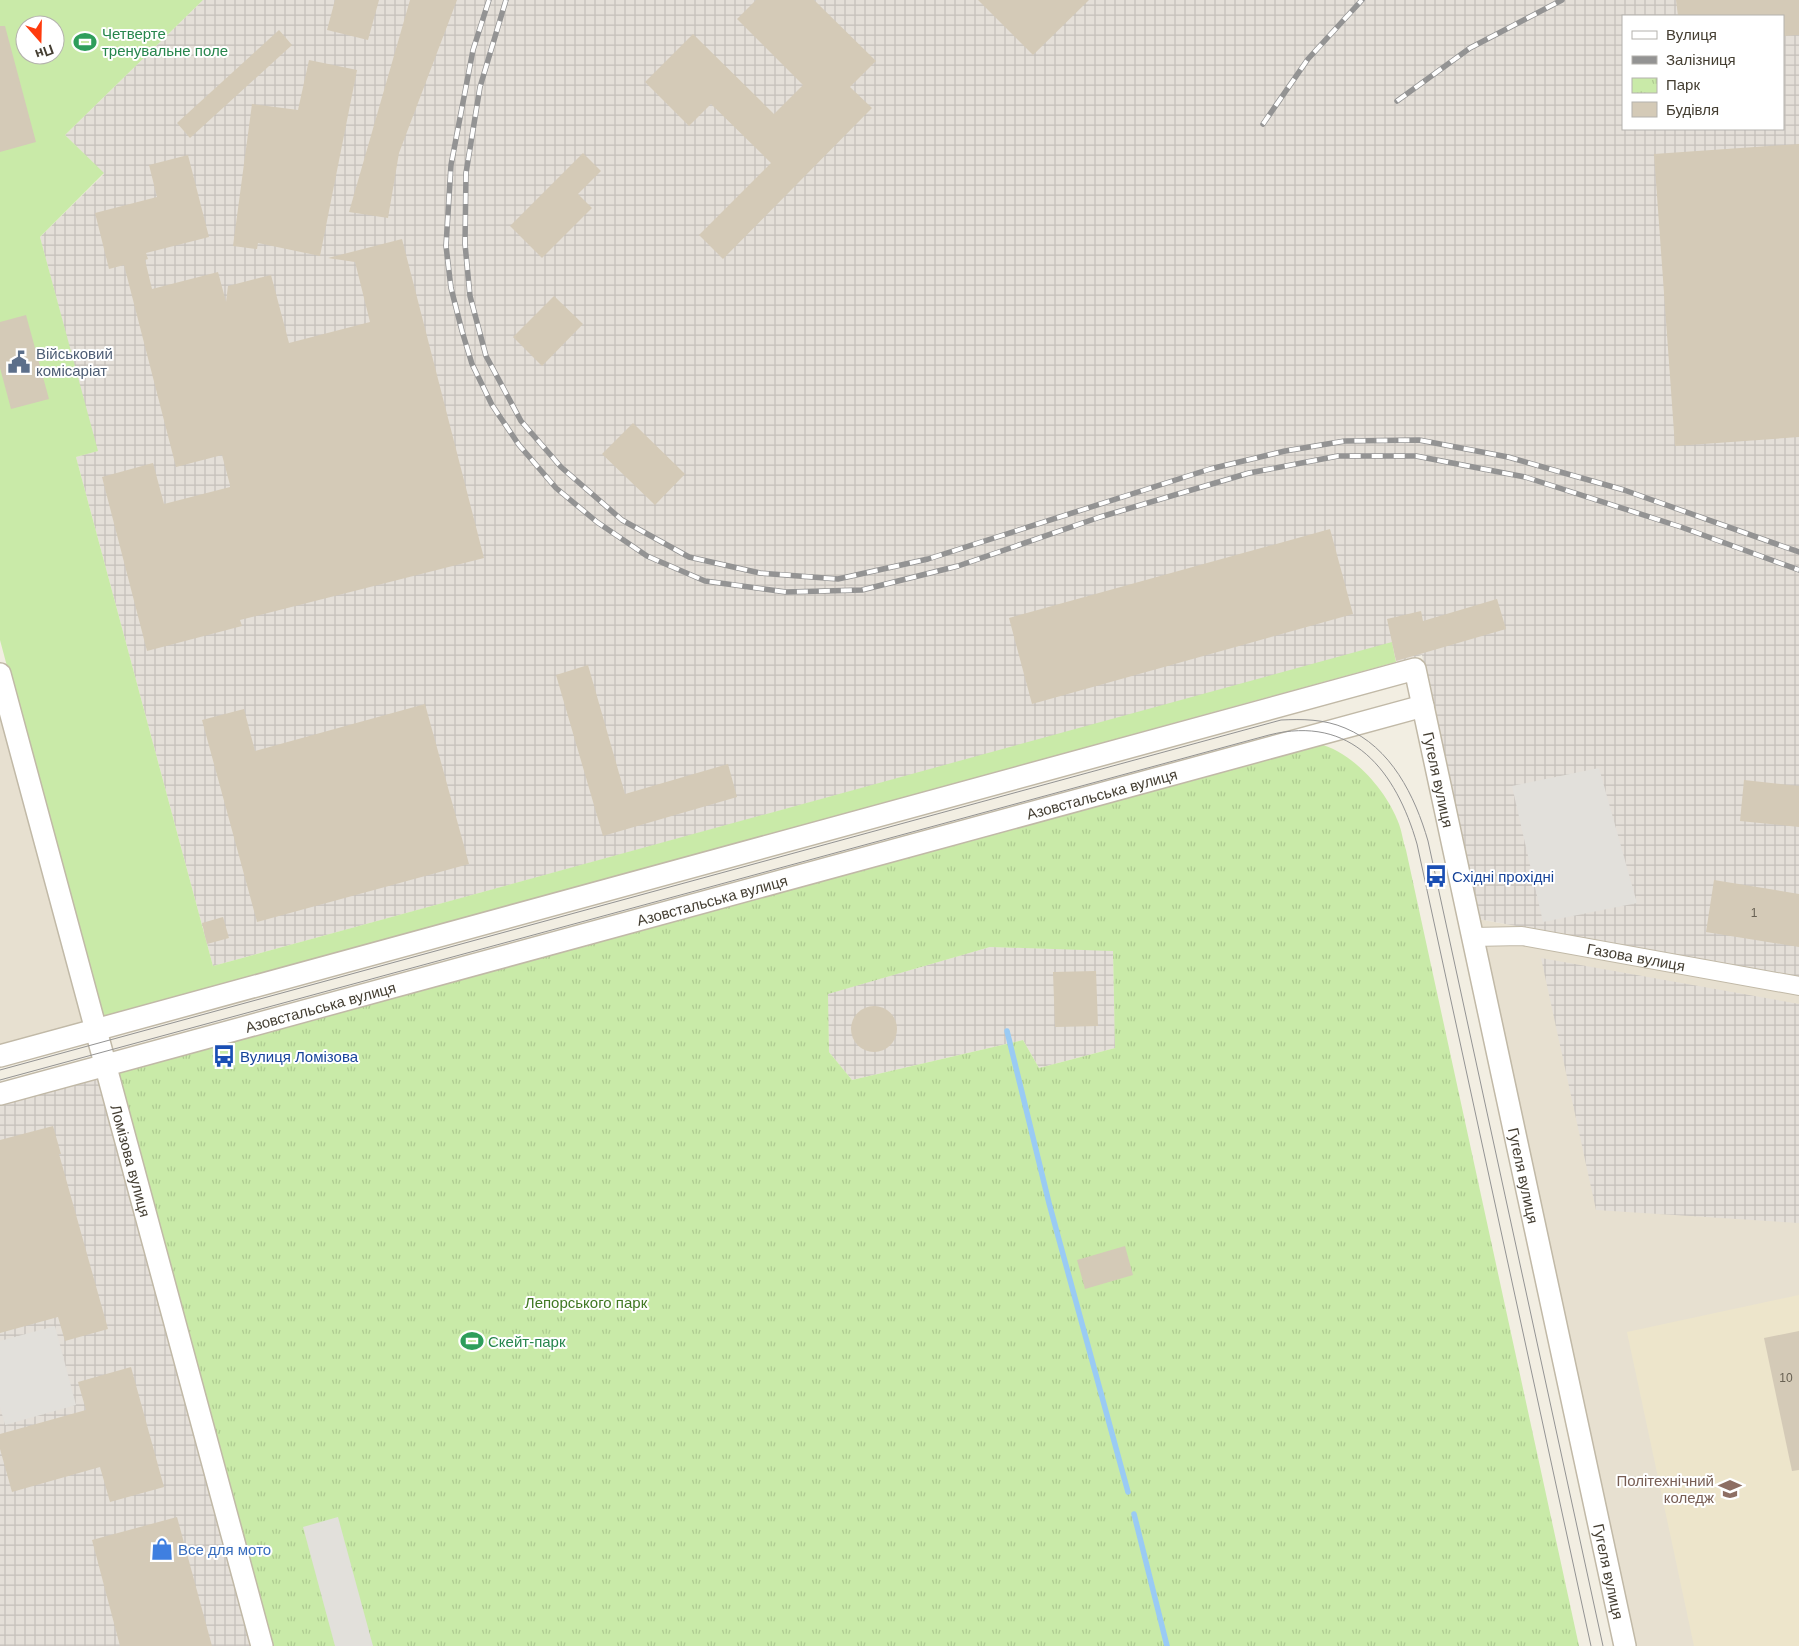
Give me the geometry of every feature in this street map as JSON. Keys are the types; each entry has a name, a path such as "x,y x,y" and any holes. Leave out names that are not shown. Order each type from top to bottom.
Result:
{"street":[{"name":"Гугеля вулиця","path":"96,1030 1415,669 1625,1646"},
{"name":"Ломізова вулиця","path":"0,674 262,1646"},
{"name":"Азовстальська вулиця","path":"0,1094 1423,706"},
{"name":"Газова вулиця","path":"1474,937 1522,936 1799,986"},
{"path":"0,1056 96,1030"}],"shaded area":[{"path":"203,0 1799,0 1799,977 1478,919 1422,655 1397,662 1392,643 213,966 76,457 97,451 40,237 104,174 65,135"},
{"path":"0,705 86,1023 0,1046"},
{"path":"1599,768 1637,903 1543,922 1512,786"},
{"path":"1478,919 1799,977 1799,1646 1633,1646"},
{"path":"990,947 1113,950 1115,1048 1039,1068 1023,1040 852,1080 829,1052 827,994"},
{"path":"1541,958 1799,1004 1799,1223 1596,1210"},
{"path":"101,1078 255,1646 0,1646 0,1105"},
{"name":"Політехнічний коледж","path":"1799,1295 1799,1646 1694,1646 1627,1332"},
{"path":"55,1326 76,1405 5,1425 0,1407 0,1341"},
{"path":"338,1517 373,1646 335,1646 303,1527"}],"green space":[{"path":"0,0 203,0 65,135 104,173 40,237 98,451 76,457 213,966 1392,642 1396,662 101,1018 0,640"},
{"name":"Лепорського парк","path":"1319,744 1332,748 1356,764 1377,786 1394,811 1401,830 1579,1646 269,1646 114,1074","holes":["990,947 1113,951 1115,1048 1039,1068 1023,1040 852,1080 829,1052 828,994"]}],"building":[{"path":"335,0 379,0 368,40 327,30"},
{"path":"410,0 457,0 399,153 388,218 349,212"},
{"path":"756,0 814,0 876,61 850,87 872,108 723,259 699,235 771,163 711,104 689,126 645,82 693,34 774,114 803,85 737,19"},
{"path":"978,0 1089,0 1033,55"},
{"path":"1676,0 1799,0 1799,35 1784,36 1784,15 1678,15"},
{"path":"0,26 5,26 36,142 0,152"},
{"path":"279,30 292,45 190,138 177,123"},
{"path":"309,60 357,70 320,256 258,243 257,249 233,246 252,104 298,110"},
{"path":"1799,144 1799,437 1675,446 1654,154"},
{"path":"583,153 601,171 578,194 592,208 542,258 510,226"},
{"path":"188,155 209,237 146,253 148,259 145,260 152,289 218,272 226,302 228,286 271,275 289,343 370,322 355,262 328,258 402,239 484,558 240,620 242,626 147,651 102,477 153,463 164,504 230,487 230,485 222,455 176,467 124,265 109,269 95,213 157,197 149,165"},
{"path":"554,296 583,324 542,366 513,337"},
{"path":"26,315 49,399 11,409 0,368 0,322"},
{"path":"633,423 685,474 655,505 602,454"},
{"path":"1330,529 1353,614 1032,704 1009,618"},
{"path":"1497,599 1506,629 1396,661 1387,619 1421,611 1423,621"},
{"path":"588,665 625,794 728,764 737,797 603,836 556,675"},
{"path":"425,704 469,864 257,922 202,720 244,709 255,751"},
{"path":"1744,780 1799,786 1799,827 1740,821"},
{"path":"1714,880 1799,894 1799,947 1706,932"},
{"path":"223,917 229,938 207,944 202,923"},
{"path":"1096,971 1098,1026 1055,1027 1053,972"},
{"path":"874,1006 887,1010 893,1016 897,1029 893,1042 887,1048 874,1052 861,1048 855,1042 851,1029 855,1016 861,1010"},
{"path":"53,1126 61,1154 59,1154 108,1329 65,1341 58,1317 0,1333 0,1140"},
{"path":"1125,1246 1133,1275 1085,1289 1077,1260"},
{"path":"1799,1331 1799,1470 1792,1471 1764,1338"},
{"path":"131,1367 164,1487 110,1502 100,1467 12,1492 0,1449 0,1434 86,1410 78,1382"},
{"path":"177,1517 212,1646 120,1646 92,1540"}],"waterway":[{"path":"1007,1031 1049,1203 1128,1492"},
{"path":"1134,1514 1167,1646"}],"tram line":[{"path":"0,1070 1281,720 1313,720 1337,725 1361,736 1376,747 1388,760 1408,790 1423,824 1428,841 1603,1646"},
{"path":"0,1080 1269,735 1298,731 1324,733 1347,741 1366,754 1383,772 1397,793 1417,844 1591,1646"}],"railway":[{"path":"489,0 473,50 451,165 446,246 451,288 462,331 472,364 492,405 519,445 556,488 597,522 647,556 705,581 786,592 862,590 958,566 1100,517 1249,473 1338,456 1416,456 1525,477 1681,527 1799,570"},
{"path":"506,0 480,87 466,173 465,244 470,296 486,356 521,421 561,467 622,520 689,557 760,573 838,579 928,559 1210,469 1285,451 1345,441 1419,440 1508,457 1624,490 1799,552"},
{"path":"1263,124 1308,59 1362,0"},
{"path":"1397,101 1470,48 1562,0"}],"place":[{"name":"Четверте тренувальне поле","path":"85,42"},
{"name":"Військовий комісаріат","path":"19,362"},
{"name":"Східні прохідні","path":"1436,876"},
{"name":"Вулиця Ломізова","path":"224,1056"},
{"name":"Скейт-парк","path":"472,1341"},
{"name":"Політехнічний коледж","path":"1730,1489"},
{"name":"Все для мото","path":"162,1549"}]}
